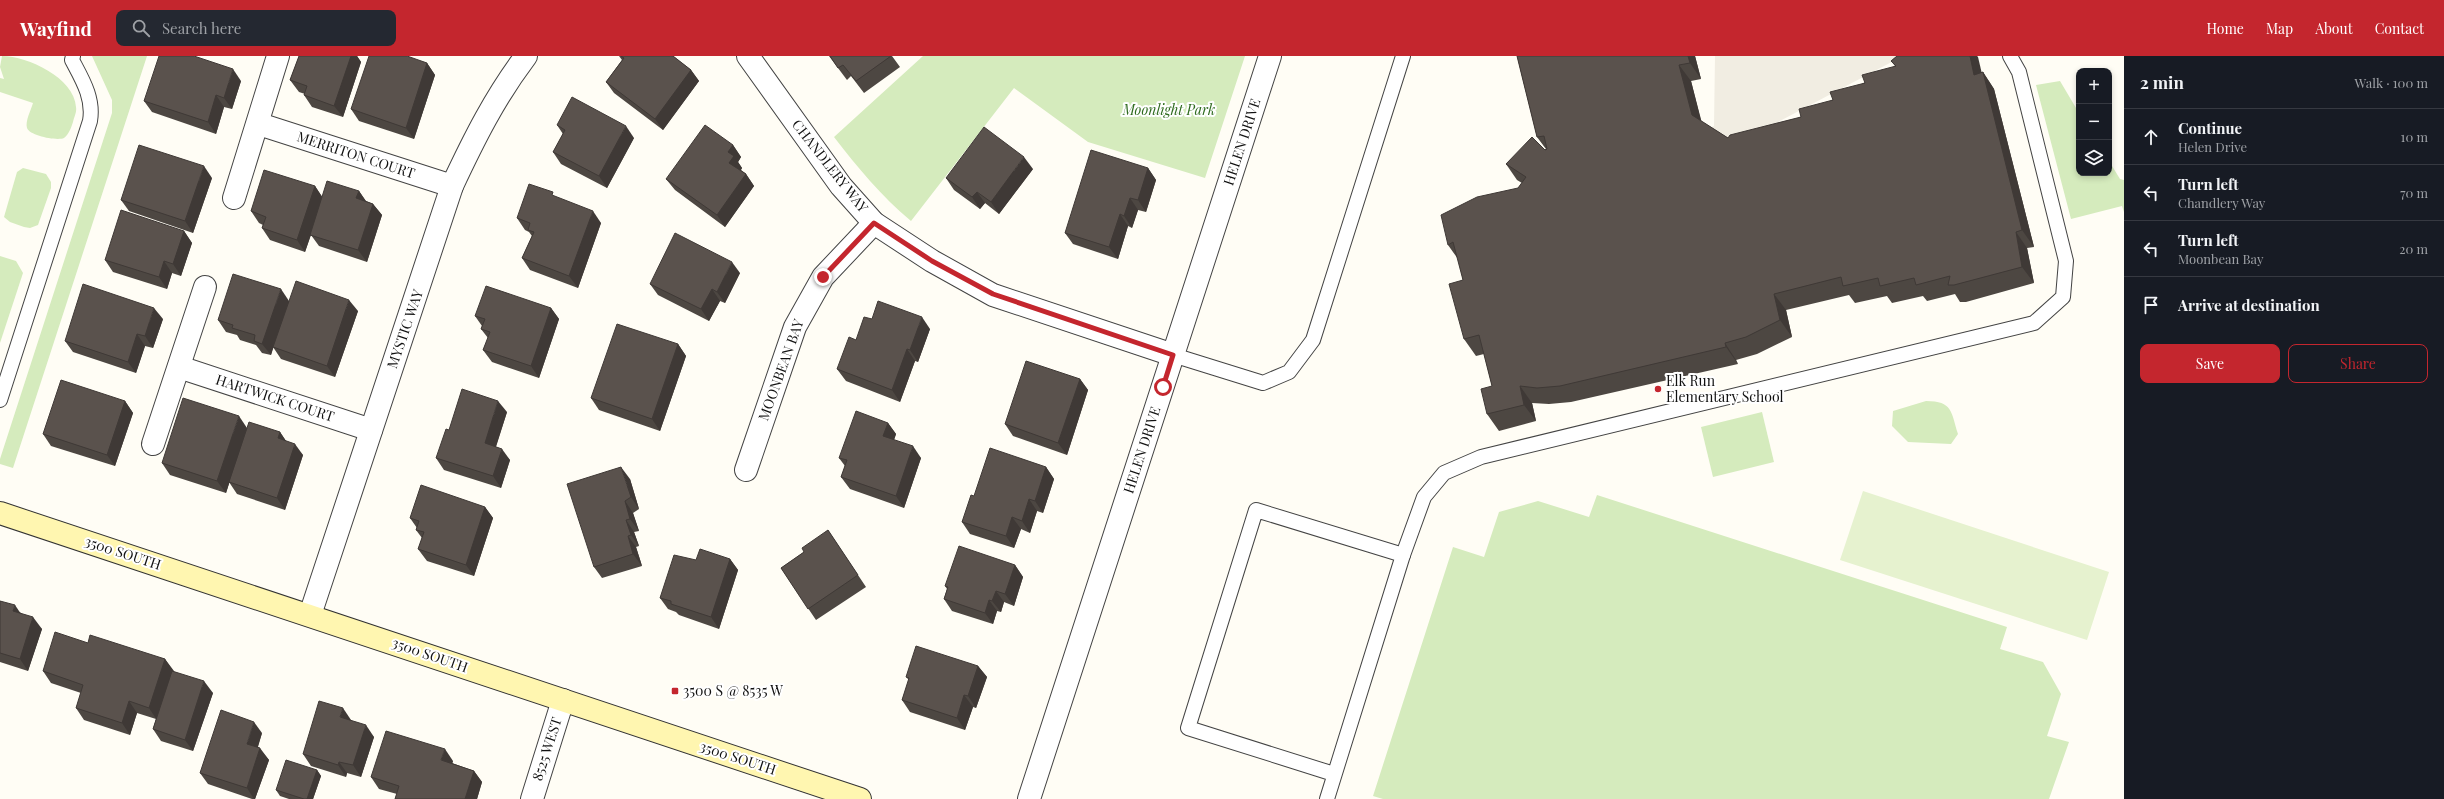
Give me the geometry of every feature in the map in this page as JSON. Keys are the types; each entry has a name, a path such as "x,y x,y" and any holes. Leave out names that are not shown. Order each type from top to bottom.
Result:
{"street":[{"path":"234,198 259,124 278,56"},
{"name":"MYSTIC WAY","path":"310,615 452,186 475,136 502,88 526,56"},
{"name":"CHANDLERY WAY","path":"748,56 841,186 874,223 932,261 993,294 1173,355"},
{"name":"HELEN DRIVE","path":"1029,799 1270,56"},
{"name":"MERRITON COURT","path":"259,124 452,186"},
{"name":"MOONBEAN BAY","path":"746,470 795,327 823,277 874,223"},
{"path":"153,444 205,287"},
{"name":"HARTWICK COURT","path":"179,367 371,430"},
{"name":"3500 SOUTH","path":"0,513 860,799"},
{"name":"8525 WEST","path":"532,799 563,700"}],"lane":[{"path":"1173,355 1263,383 1289,372 1313,340 1403,56"},
{"path":"1327,799 1403,555 1424,497 1444,473 1481,458 2034,323 2063,297 2066,261 2019,72 2010,56"},
{"path":"0,400 92,111 89,93 68,57"},
{"path":"1334,774 1188,728 1256,510 1403,555"}],"green space":[{"path":"2,56 13,57 36,64 59,78 67,87 73,96 76,111 71,129 64,138 56,139 44,137 29,131 27,128 27,119 33,103 0,92 0,78 4,79 0,67"},
{"path":"92,56 147,56 13,468 0,464 0,459 112,113 112,100"},
{"name":"Moonlight Park","path":"923,56 1245,56 1205,178 1088,142 1014,88 911,221 870,181 834,137"},
{"path":"2060,81 2076,108 2076,176 2112,176 2112,166 2120,179 2124,180 2124,212 2122,206 2071,219 2036,85"},
{"path":"23,168 46,174 51,182 51,188 38,225 30,228 10,222 4,217 17,172"},
{"path":"0,256 16,261 23,273 0,343"},
{"path":"1926,401 1941,403 1950,409 1958,434 1951,444 1908,442 1892,426 1893,411"},
{"path":"1762,412 1774,462 1713,477 1701,427"},
{"path":"1863,491 2109,572 2087,640 1840,560"},
{"path":"1597,495 2007,627 2000,649 2043,662 2061,694 2047,736 2069,742 2049,799 1383,799 1373,796 1453,547 1484,557 1499,512 1538,501 1589,517"}],"shaded area":[{"path":"1715,56 1903,56 1742,141 1741,152 1704,131 1714,126"}],"building":[{"path":"159,56 194,56 233,69 224,98 216,95 208,122 144,101"},
{"path":"299,56 351,56 334,106 304,95 307,86 290,80"},
{"path":"369,56 407,56 427,63 406,128 351,109"},
{"path":"621,56 673,56 691,70 655,119 606,82 624,58"},
{"path":"830,56 891,56 856,81 843,65 838,68"},
{"path":"1517,56 1688,56 1690,63 1679,65 1692,115 1728,138 1730,135 1801,117 1799,109 1833,100 1830,92 1865,83 1862,75 1896,66 1891,61 1897,56 1970,56 1974,75 1983,72 2022,230 2016,232 2022,267 1954,285 1948,285 1950,276 1916,285 1914,278 1880,286 1878,278 1843,286 1841,277 1774,294 1780,320 1746,337 1725,343 1726,347 1560,386 1537,388 1520,386 1524,405 1487,414 1481,389 1492,386 1479,335 1464,339 1449,284 1463,280 1453,242 1448,245 1441,215 1477,197 1518,188 1526,177 1506,164 1532,137 1545,150 1547,149 1544,136 1537,137"},
{"path":"572,97 626,126 599,176 553,152 565,130 557,125"},
{"path":"705,125 733,145 728,152 734,156 729,163 746,174 717,215 666,179"},
{"path":"984,127 1024,157 991,202 977,192 972,197 946,178"},
{"path":"139,145 204,166 185,221 121,200"},
{"path":"1091,150 1148,168 1138,200 1130,198 1124,216 1120,214 1109,247 1065,233"},
{"path":"264,170 315,186 297,240 262,228 266,217 251,211"},
{"path":"327,181 359,191 356,198 373,204 358,250 310,235"},
{"path":"529,184 553,192 552,195 593,211 569,276 522,258 534,232 528,230 530,223 517,218"},
{"path":"121,210 184,231 173,264 164,261 159,277 105,260"},
{"path":"675,233 732,262 717,292 712,289 701,309 650,284"},
{"path":"233,274 281,289 262,344 254,341 255,335 232,328 233,325 218,320"},
{"path":"296,281 349,300 327,366 273,347"},
{"path":"83,284 154,308 145,336 137,334 128,362 65,341"},
{"path":"486,286 551,308 531,366 483,350 490,332 481,329 485,319 475,316"},
{"path":"878,301 922,317 910,350 907,349 892,390 837,369 849,337 856,340 864,317 872,319"},
{"path":"617,324 678,344 652,419 591,398"},
{"path":"1026,361 1080,379 1058,443 1005,424"},
{"path":"61,380 125,401 107,455 43,434"},
{"path":"462,389 498,401 485,443 502,449 493,476 436,458 446,429 449,430"},
{"path":"183,398 239,416 217,481 162,463"},
{"path":"856,411 888,423 883,436 913,446 896,496 841,477 847,460 839,458"},
{"path":"249,422 280,432 278,438 295,444 277,498 229,482"},
{"path":"990,448 1046,467 1035,501 1029,499 1022,521 1012,517 1006,536 962,522 971,495 974,496"},
{"path":"621,467 631,497 625,501 630,519 626,520 631,535 628,536 633,554 594,567 567,484"},
{"path":"421,485 485,507 466,565 418,549 424,532 416,530 419,521 410,518"},
{"path":"828,530 858,575 808,609 781,568 804,552 802,548"},
{"path":"959,546 1015,565 1005,594 996,591 992,601 989,600 985,613 944,599 948,587 945,586"},
{"path":"700,549 730,559 711,617 671,604 671,601 660,598 674,555 696,560"},
{"path":"0,601 15,605 13,611 33,617 20,659 0,653"},
{"path":"55,632 88,643 90,635 165,659 149,708 129,701 122,723 76,708 83,685 43,671"},
{"path":"916,646 978,666 968,696 964,695 957,718 902,700 909,678 906,677"},
{"path":"172,671 204,681 185,740 153,729"},
{"path":"319,701 343,708 340,717 366,725 353,765 339,762 338,765 303,754"},
{"path":"221,710 254,722 247,744 260,748 247,788 200,773"},
{"path":"386,731 445,749 441,760 474,771 465,799 395,799 399,786 371,777"},
{"path":"286,760 317,770 307,799 276,790"}],"place":[{"name":"Elk Run Elementary School","path":"1658,389"},
{"name":"3500 S @ 8535 W","path":"675,691"}],"route":[{"path":"823,277 874,223 932,261 993,294 1173,355 1163,387"}]}
